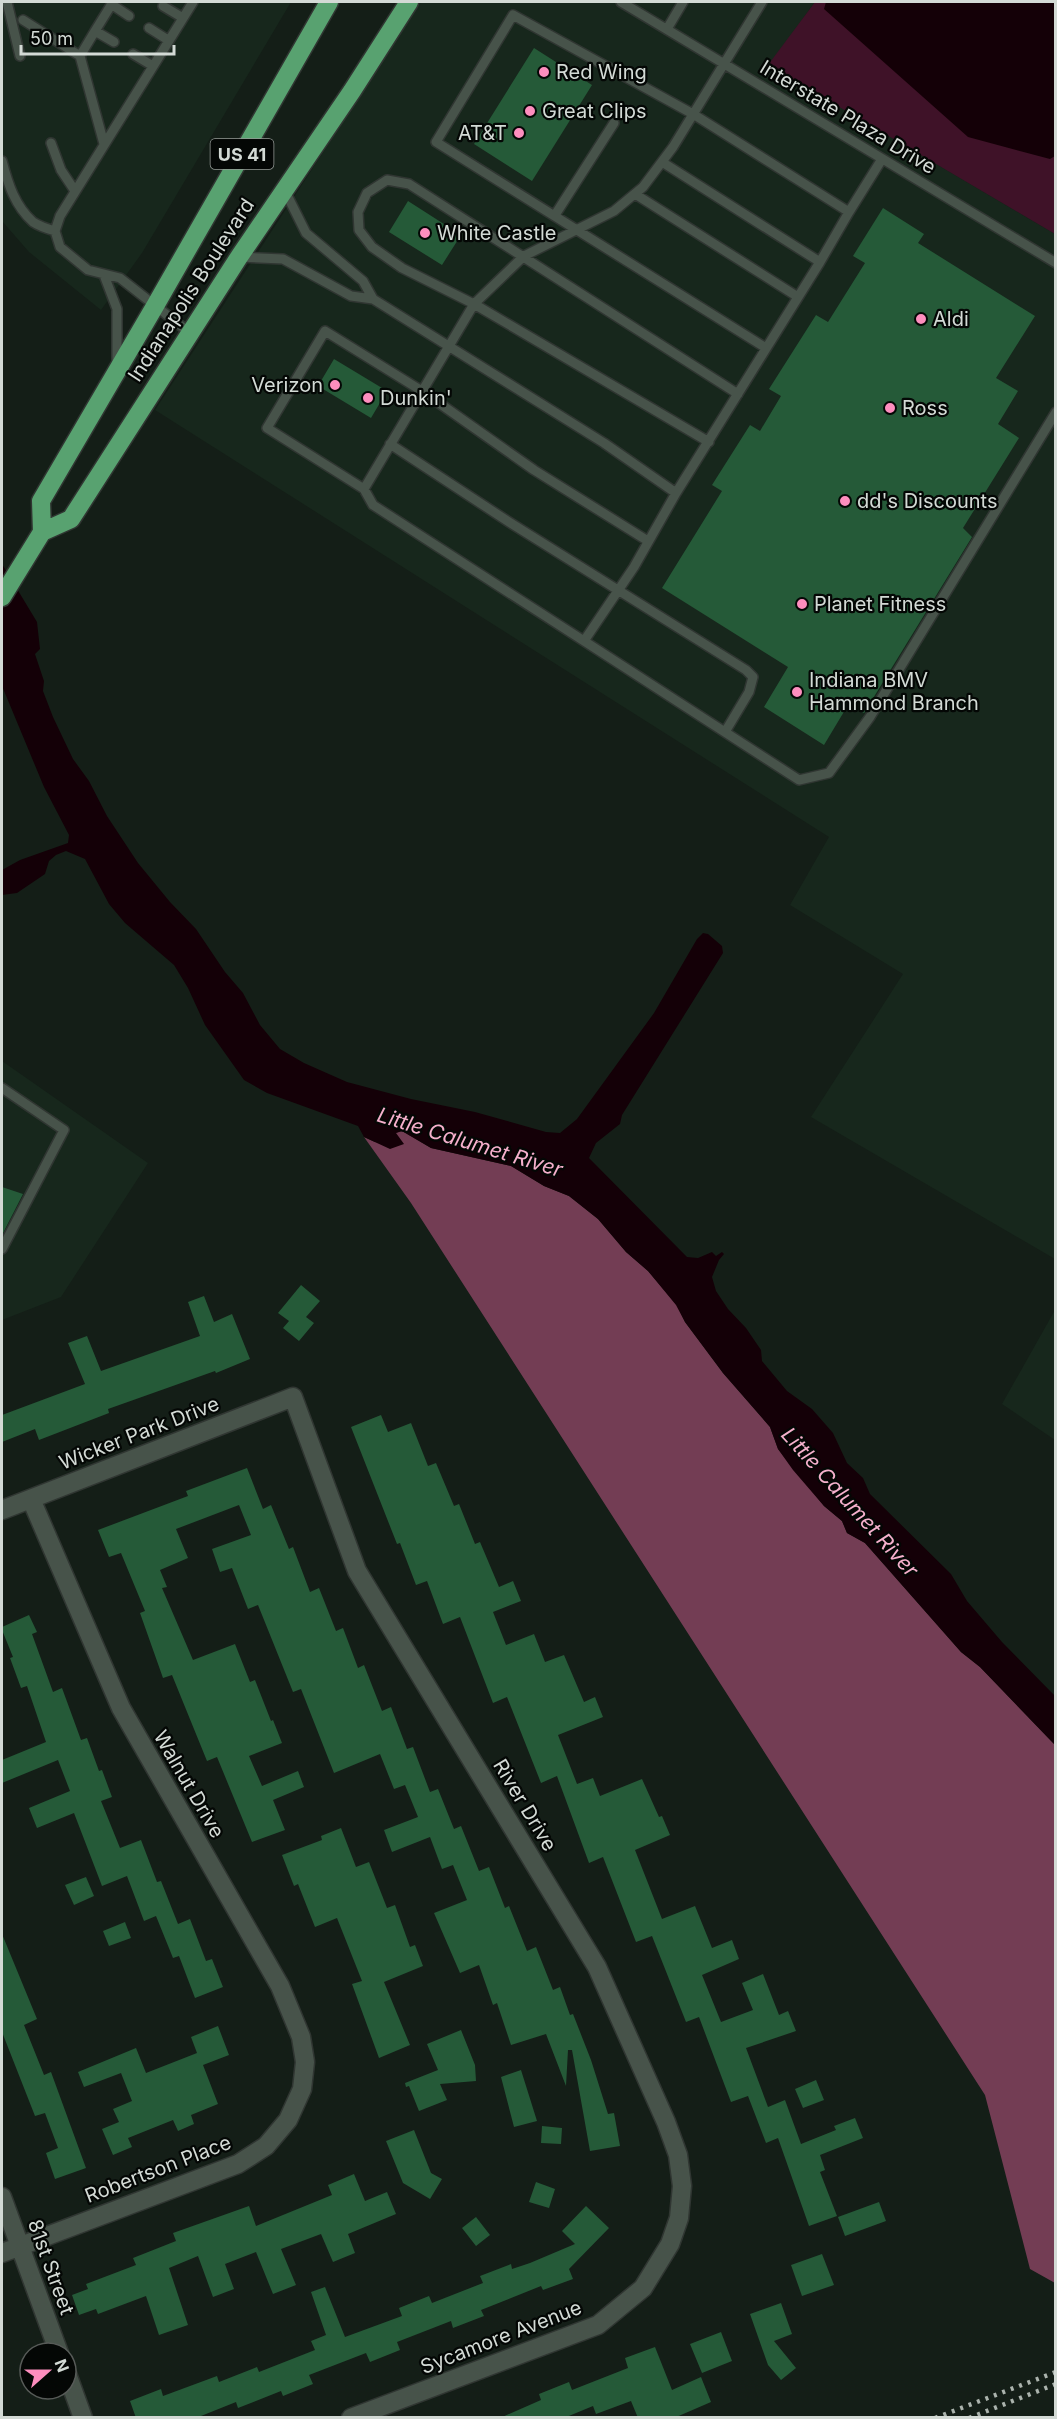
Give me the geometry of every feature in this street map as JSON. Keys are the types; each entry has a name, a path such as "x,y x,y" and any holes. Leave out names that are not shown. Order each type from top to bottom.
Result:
{"highway":[{"name":"Indianapolis Boulevard","path":"329,2 41,501 42,532 71,519 239,257 352,91 409,2"},
{"path":"2,597 42,532"}],"street":[{"name":"Wicker Park Drive","path":"2,1510 293,1397"},
{"name":"River Drive","path":"293,1397 357,1571 597,1967 666,2122 678,2155 682,2186 679,2218 670,2244"},
{"name":"Walnut Drive","path":"31,1499 121,1708 292,2011 301,2037 305,2062 302,2089"},
{"name":"Robertson Place","path":"2,2253 238,2164 266,2146 288,2120 302,2089"},
{"name":"81st Street","path":"2,2197 55,2341"},
{"name":"Sycamore Avenue","path":"351,2418 598,2325 643,2288 670,2244"},
{"path":"77,2401 83,2418"}],"lane":[{"path":"8,2 20,56"},
{"path":"190,333 120,278 104,276 88,270 60,247 56,231 60,216 193,2"},
{"name":"Interstate Plaza Drive","path":"621,2 1056,263"},
{"path":"667,29 682,2"},
{"path":"364,489 474,304 524,256 614,211 643,188 693,114 762,2"},
{"path":"80,56 112,3 129,16"},
{"path":"163,6 183,18"},
{"path":"766,348 436,141 513,15 693,114 849,212"},
{"path":"22,20 80,56 104,144"},
{"path":"149,28 168,40"},
{"path":"95,31 114,42"},
{"path":"133,54 153,66"},
{"path":"555,215 614,123"},
{"path":"51,143 61,170 75,191"},
{"path":"584,641 619,589 676,492 882,159"},
{"path":"2,161 9,188 18,204 34,223 56,231"},
{"path":"662,162 820,262"},
{"path":"709,442 474,304 402,268 372,247 359,230 358,212 368,193 387,180 409,184 738,394"},
{"path":"284,189 306,233 363,281 373,299"},
{"path":"635,194 798,297"},
{"path":"239,257 283,259 351,296 373,299 604,443 676,492"},
{"path":"104,276 117,309 117,369"},
{"path":"648,541 534,470 422,391 326,331 267,428 364,489 373,505 799,780 829,773 870,717 1056,412"},
{"path":"390,444 509,522 746,669 753,677 749,692 725,732"},
{"path":"2,1088 64,1130 2,1249"}],"shaded area":[{"path":"2,2 291,2 142,253 101,310 29,252 2,221"},
{"path":"421,2 815,2 769,65 1055,234 1055,1259 811,1117 903,974 790,905 829,837 155,410"},
{"path":"815,2 1055,2 1055,234 768,65"},
{"path":"2,1061 148,1163 61,1297 2,1320"},
{"path":"402,1131 431,1148 511,1166 544,1186 569,1196 598,1219 677,1305 685,1322 723,1373 770,1427 778,1449 824,1506 842,1521 847,1533 865,1543 961,1652 980,1667 1055,1745 1055,2283 1030,2269 985,2095 411,1203 364,1137 375,1142 403,1144 395,1133"},
{"path":"1055,1310 1055,1440 1002,1404"}],"water":[{"path":"826,2 1055,2 1055,156 1050,159 968,137 824,9"},
{"name":"Little Calumet River","path":"2,564 37,622 40,649 35,654 44,681 43,691 53,717 73,759 89,781 107,816 138,863 196,929 225,972 243,993 260,1025 280,1049 304,1063 347,1082 411,1099 475,1112 546,1132 560,1133 577,1119 654,1013 697,939 703,933 708,934 722,946 723,953 622,1115 620,1124 596,1143 589,1158 687,1257 698,1258 712,1252 716,1256 722,1252 724,1254 712,1277 716,1291 761,1350 762,1361 787,1391 812,1409 833,1433 847,1463 863,1478 870,1494 951,1574 967,1601 1002,1642 1055,1696 1055,1745 980,1667 961,1652 865,1543 847,1533 842,1521 824,1506 793,1470 778,1449 770,1427 723,1373 685,1322 676,1305 648,1271 626,1252 598,1219 569,1196 544,1186 511,1166 431,1148 402,1131 396,1133 404,1144 390,1149 364,1137 358,1126 267,1093 244,1080 205,1025 188,988 174,965 125,923 109,904 85,859 66,851 56,855 49,861 45,874 17,893 2,895 2,870 20,860 68,843 69,835 44,787 2,686"}],"building":[{"path":"534,48 592,85 532,181 474,144"},
{"name":"White Castle","path":"408,201 461,235 442,265 389,232"},
{"path":"883,208 924,234 918,243 1035,316 996,378 1018,391 998,424 1019,438 963,528 972,537 864,713 848,705 824,745 764,707 788,667 662,588 722,491 712,485 750,425 760,431 781,396 769,389 816,315 828,322 865,263 853,256"},
{"path":"334,359 387,391 371,418 318,386"},
{"path":"2,1187 23,1194 2,1235"},
{"path":"301,1285 320,1301 306,1317 314,1323 299,1341 283,1328 289,1321 278,1313"},
{"path":"204,1296 214,1322 232,1314 250,1359 216,1373 215,1371 108,1409 109,1413 39,1440 35,1429 2,1442 2,1415 85,1384 68,1343 87,1336 101,1371 200,1336 188,1302"},
{"path":"381,1415 388,1432 411,1423 428,1466 436,1463 454,1506 459,1504 475,1544 480,1542 499,1587 513,1581 521,1601 493,1612 506,1645 534,1634 545,1662 564,1655 584,1702 595,1697 603,1717 558,1735 577,1784 593,1778 600,1796 642,1779 670,1835 635,1850 662,1919 695,1906 712,1948 732,1940 739,1959 702,1975 721,2022 753,2010 742,1983 763,1974 779,2015 788,2011 796,2031 746,2048 768,2107 785,2100 801,2144 836,2130 834,2126 855,2118 863,2138 820,2155 825,2170 820,2172 837,2216 809,2226 778,2138 766,2143 748,2096 731,2102 699,2017 686,2022 652,1936 636,1942 603,1857 589,1863 557,1776 541,1783 507,1697 493,1703 460,1617 443,1624 427,1581 416,1585 400,1543 397,1544 351,1427"},
{"path":"247,1468 263,1509 271,1505 289,1549 293,1547 310,1592 319,1588 336,1631 343,1628 358,1668 364,1665 382,1711 391,1707 407,1749 413,1747 430,1792 438,1789 454,1829 461,1826 479,1871 489,1867 505,1908 509,1906 527,1951 536,1947 553,1990 560,1987 591,2060 608,2114 614,2113 620,2146 590,2151 572,2050 568,2050 566,2086 546,2034 511,2045 497,2003 493,2005 479,1965 460,1973 434,1913 467,1900 453,1865 442,1869 430,1837 392,1852 384,1830 418,1817 405,1785 394,1789 380,1754 334,1773 301,1689 293,1692 258,1605 248,1609 232,1568 220,1572 212,1549 251,1535 239,1505 176,1529 188,1558 160,1570 167,1587 162,1588 193,1660 235,1644 250,1682 255,1680 282,1743 249,1756 262,1786 298,1771 304,1787 273,1800 285,1830 252,1842 217,1757 207,1761 172,1675 163,1678 140,1613 145,1611 121,1553 109,1557 98,1530 188,1496 186,1491"},
{"path":"29,1615 37,1632 32,1634 53,1692 62,1688 81,1740 87,1738 99,1771 102,1770 112,1797 101,1801 120,1848 141,1840 157,1882 161,1881 178,1924 190,1919 206,1961 212,1959 223,1987 195,1998 179,1956 173,1958 156,1916 144,1921 127,1876 102,1886 74,1813 37,1828 29,1808 70,1791 58,1760 2,1783 2,1760 46,1742 27,1686 21,1688 10,1658 13,1657 2,1630 2,1627"},
{"path":"341,1828 356,1867 369,1862 387,1908 395,1905 410,1947 415,1945 423,1966 384,1982 410,2045 379,2058 352,1984 362,1981 337,1918 315,1927 298,1884 294,1886 282,1855 322,1840 321,1836"},
{"path":"86,1877 94,1896 74,1905 65,1885"},
{"path":"125,1922 131,1938 109,1946 103,1931"},
{"path":"2,1934 37,2019 24,2025 44,2075 51,2072 86,2168 55,2179 46,2153 58,2148 45,2113 35,2116 2,2032"},
{"path":"218,2026 229,2055 203,2065 218,2104 191,2115 194,2124 178,2131 173,2120 128,2138 132,2147 113,2155 102,2129 119,2122 113,2109 132,2101 121,2073 84,2087 78,2072 136,2048 146,2073 197,2053 191,2037"},
{"path":"461,2030 475,2065 476,2081 440,2084 447,2100 419,2111 409,2086 406,2087 405,2083 438,2070 427,2044"},
{"path":"521,2070 537,2121 514,2127 501,2077"},
{"path":"816,2080 824,2100 803,2108 795,2089"},
{"path":"542,2126 562,2128 561,2144 541,2143"},
{"path":"414,2130 431,2173 442,2179 430,2199 403,2183 386,2141"},
{"path":"354,2174 365,2201 387,2192 396,2214 348,2234 355,2253 333,2262 321,2234 281,2249 296,2285 273,2294 256,2252 225,2264 234,2289 213,2297 198,2256 169,2268 188,2325 159,2335 146,2296 98,2314 96,2309 79,2315 72,2295 88,2289 86,2284 136,2265 133,2258 176,2241 173,2233 249,2206 256,2226 332,2195 328,2185"},
{"path":"536,2182 555,2189 549,2208 529,2202"},
{"path":"879,2202 886,2221 845,2236 838,2217"},
{"path":"586,2206 609,2228 569,2269 573,2279 543,2290 541,2286 481,2310 484,2316 453,2328 451,2321 397,2342 400,2350 370,2362 366,2353 309,2375 313,2384 283,2396 281,2391 238,2408 236,2402 196,2418 136,2418 130,2401 161,2389 163,2396 217,2376 219,2382 257,2367 259,2372 315,2350 311,2341 326,2335 311,2292 325,2287 345,2337 402,2316 399,2308 429,2296 432,2303 483,2283 480,2276 511,2264 512,2269 530,2263 575,2244 562,2231"},
{"path":"476,2217 490,2235 476,2246 462,2228"},
{"path":"822,2254 834,2285 802,2296 791,2265"},
{"path":"781,2303 792,2334 774,2341 796,2368 781,2380 768,2365 750,2314"},
{"path":"721,2332 732,2361 702,2373 690,2344"},
{"path":"655,2347 672,2390 701,2377 711,2402 674,2418 638,2418 631,2401 596,2414 593,2406 564,2418 500,2418 541,2400 539,2394 569,2382 572,2390 628,2368 625,2358"}],"railway":[{"path":"935,2418 1056,2372"},
{"path":"969,2418 1056,2384"}],"place":[{"name":"Red Wing","path":"544,72"},
{"name":"Great Clips","path":"530,111"},
{"name":"AT&T","path":"519,133"},
{"name":"White Castle","path":"425,233"},
{"name":"Aldi","path":"921,319"},
{"name":"Verizon","path":"335,385"},
{"name":"Dunkin'","path":"368,398"},
{"name":"Ross","path":"890,408"},
{"name":"dd's Discounts","path":"845,501"},
{"name":"Planet Fitness","path":"802,604"},
{"name":"Indiana BMV Hammond Branch","path":"797,692"}]}
